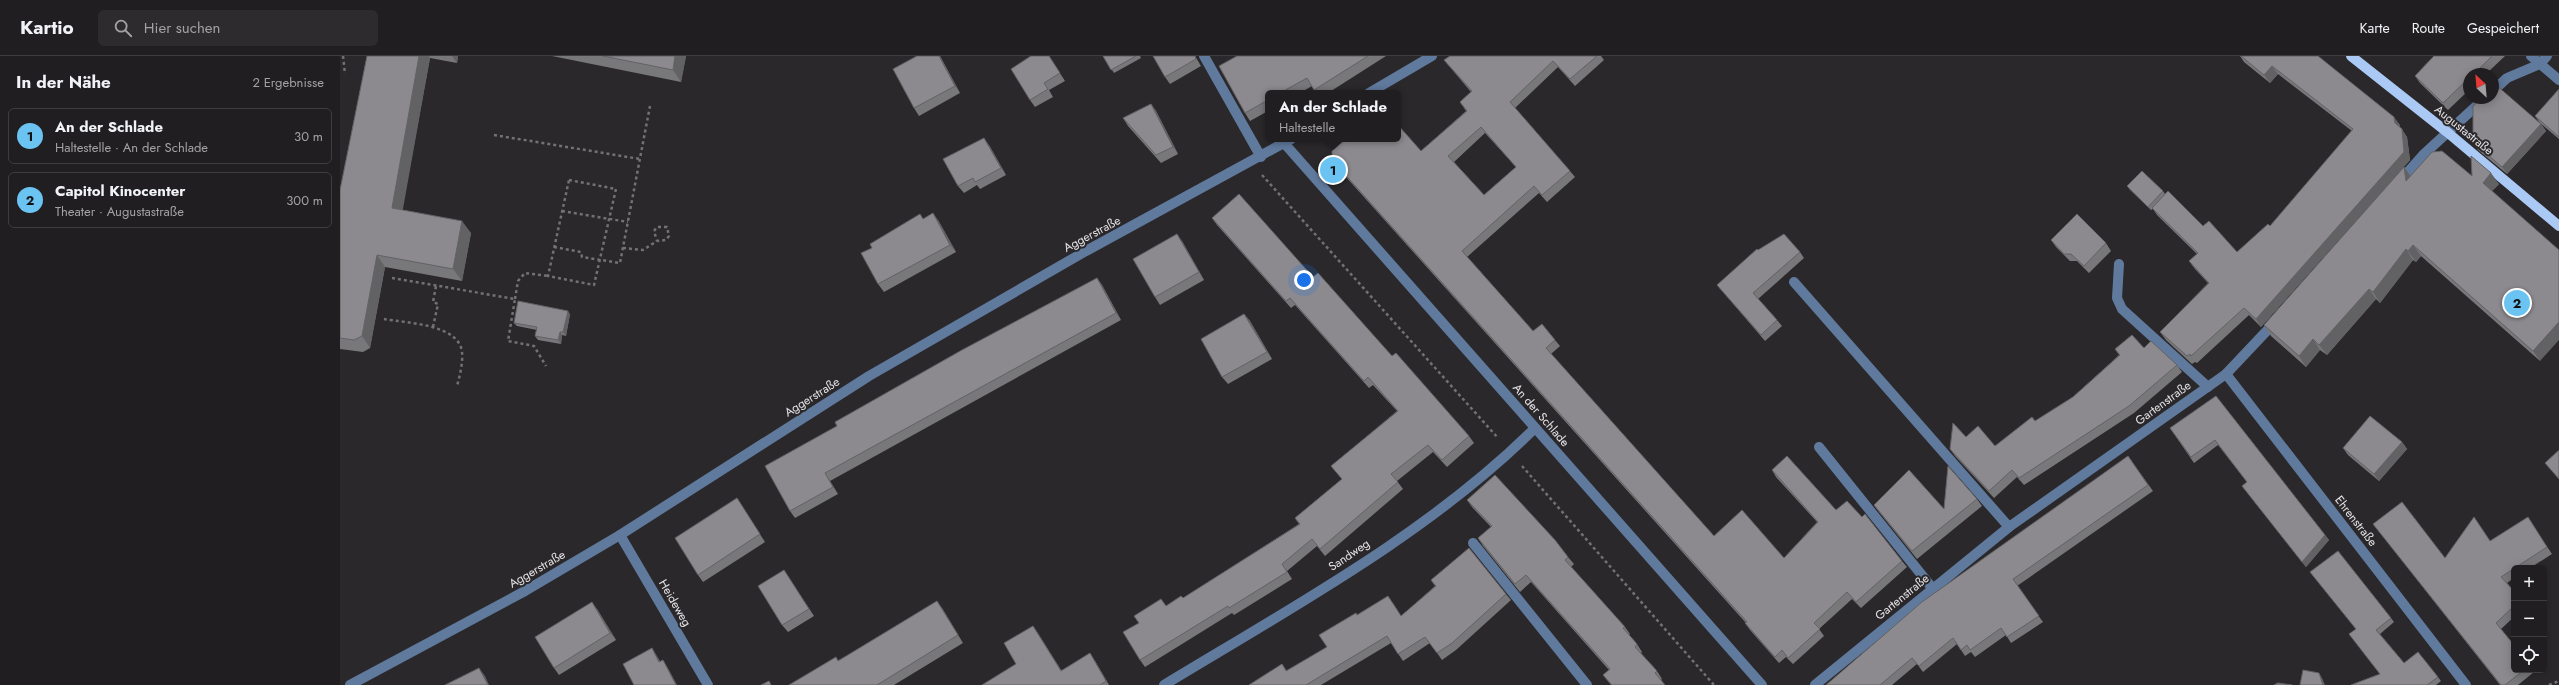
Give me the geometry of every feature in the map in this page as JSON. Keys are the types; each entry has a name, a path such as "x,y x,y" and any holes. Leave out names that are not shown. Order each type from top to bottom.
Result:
{"main road":[{"name":"Augustastraße","path":"2351,56 2448,132 2559,226"}],"street":[{"path":"1204,56 1261,156"},
{"path":"1374,90 1432,56"},
{"path":"2531,56 2544,60 2559,80"},
{"path":"2499,85 2507,78 2544,60"},
{"path":"2394,188 2423,154 2478,104"},
{"name":"Aggerstraße","path":"350,685 525,591 620,535 869,376 1086,251 1286,142"},
{"name":"An der Schlade","path":"1289,142 1535,428 1762,685"},
{"path":"2119,264 2118,298 2122,309 2208,387"},
{"path":"1794,282 2009,527"},
{"name":"Gartenstraße","path":"1814,685 2009,527 2226,374 2284,312"},
{"name":"Ehrenstraße","path":"2226,374 2466,685"},
{"name":"Sandweg","path":"1164,685 1348,573 1434,512 1510,453 1535,428"},
{"path":"1819,447 1933,589"},
{"name":"Heideweg","path":"620,535 708,685"},
{"path":"1473,543 1587,685"}],"path":[{"path":"343,56 345,74"},
{"path":"554,247 581,252 582,256 620,263 650,106"},
{"path":"494,135 640,159"},
{"path":"1251,162 1714,685"},
{"path":"546,366 534,346 508,341 518,281 525,273 594,285 616,189 569,180 548,276"},
{"path":"562,211 628,222"},
{"path":"623,248 643,250 657,241 666,240 669,236 667,227 663,225 657,227 654,231 657,241"},
{"path":"392,278 515,299"},
{"path":"433,327 438,304 433,302 436,286"},
{"path":"384,319 443,329 458,340 462,351 462,364 457,386"},
{"path":"2549,685 2559,681"}],"building":[{"path":"367,56 419,56 392,208 462,221 453,269 377,255 362,336 354,340 340,338 340,190"},
{"path":"603,56 675,56 673,70"},
{"path":"917,56 939,56 955,86 914,108 893,69"},
{"path":"1031,56 1049,56 1060,73 1044,83 1048,89 1030,100 1011,69"},
{"path":"1103,56 1136,56 1111,70"},
{"path":"1153,56 1195,56 1196,59 1165,77"},
{"path":"1237,56 1368,56 1314,90 1307,78 1285,90 1265,90 1265,102 1245,113 1219,66"},
{"path":"1450,56 1597,56 1570,79 1553,61 1510,102 1570,171 1542,195 1534,186 1462,251 1533,331 1542,324 1555,340 1546,348 1714,536 1742,510 1784,558 1818,522 1772,470 1787,456 1836,510 1847,501 1862,517 1865,514 1902,561 1856,602 1847,592 1814,623 1820,629 1788,658 1782,650 1775,657 1745,623 1747,622 1332,160 1332,151 1342,142 1401,142 1401,128 1421,151 1467,111 1460,102 1472,91 1444,60","holes":["1481,127 1516,167 1484,195 1448,156"]},
{"path":"2241,56 2318,56 2394,117 2395,123 2402,129 2404,152 2256,319 2244,308 2191,356 2190,354 2187,356 2160,332 2209,283 2189,261 2198,253 2152,208 2168,191 2203,226 2209,221 2237,252 2268,224 2270,226 2353,129 2272,66 2264,75"},
{"path":"2434,56 2492,56 2480,68 2463,68 2463,84 2443,103 2415,76"},
{"path":"2499,88 2541,124 2502,167 2473,142 2473,106 2475,104 2499,104"},
{"path":"2559,89 2559,137 2535,116"},
{"path":"1151,104 1173,147 1156,155 1123,118"},
{"path":"984,138 1001,168 975,182 973,178 958,186 943,159"},
{"path":"2442,151 2472,176 2471,156 2491,173 2483,183 2559,250 2559,322 2533,351 2413,245 2408,251 2406,249 2373,292 2369,289 2319,345 2313,339 2299,356 2264,325 2404,167 2406,181 2432,152"},
{"path":"2142,171 2163,191 2148,207 2127,186"},
{"path":"1239,194 1313,277 1318,273 1392,356 1396,353 1469,436 1442,460 1428,445 1391,474 1398,482 1320,549 1312,539 1282,564 1287,572 1140,660 1123,632 1139,623 1134,616 1161,599 1166,606 1181,596 1183,598 1300,524 1295,518 1342,479 1331,466 1398,411 1368,377 1364,381 1290,298 1286,301 1212,218"},
{"path":"933,213 950,245 878,284 861,253 872,248 870,244 920,214 923,219"},
{"path":"2077,214 2106,243 2084,266 2071,254 2064,254 2051,240"},
{"path":"1177,234 1199,272 1155,297 1133,259"},
{"path":"1784,234 1800,252 1753,293 1777,320 1761,335 1717,285 1757,249 1758,250"},
{"path":"1097,278 1116,313 825,473 833,487 790,511 765,466 837,426 835,422 962,350"},
{"path":"518,301 568,311 563,332 560,332 558,340 535,336 537,327 514,323"},
{"path":"1244,314 1267,352 1222,377 1201,339"},
{"path":"2132,335 2144,348 2151,341 2177,365 2129,406 2019,478 2012,470 1989,491 1950,449 1953,423 1966,437 1978,426 1995,446 2032,417 2035,421 2073,397 2120,355 2115,349"},
{"path":"2216,396 2325,535 2302,562 2242,486 2247,482 2215,440 2191,457 2170,428"},
{"path":"2370,416 2402,442 2374,474 2343,448"},
{"path":"2559,450 2559,479 2545,463"},
{"path":"2128,456 2148,485 2013,579 2039,616 2007,637 2001,628 1970,650 1967,645 1961,650 1953,638 1919,666 1912,658 1880,685 1826,685 1922,602"},
{"path":"1948,466 1977,499 1912,551 1874,505 1909,470 1944,509"},
{"path":"1495,475 1555,540 1568,557 1565,560 1625,627 1623,628 1637,644 1635,647 1657,671 1655,673 1665,685 1612,685 1603,675 1610,669 1526,575 1515,584 1478,538 1492,526 1467,500"},
{"path":"737,498 760,534 698,575 675,538"},
{"path":"2402,502 2445,558 2474,517 2490,541 2528,517 2547,547 2519,565 2511,565 2511,570 2501,577 2511,588 2511,609 2496,623 2511,641 2511,673 2520,673 2505,685 2501,685 2373,524"},
{"path":"1469,548 1506,594 1452,643 1437,653 1425,637 1398,654 1387,636 1306,685 1249,685 1282,664 1286,671 1327,647 1319,635 1356,613 1357,615 1388,596 1401,616 1436,586 1431,580"},
{"path":"2338,551 2391,618 2376,630 2404,663 2418,652 2438,677 2427,685 2351,685 2380,674 2349,634 2356,629 2310,572"},
{"path":"784,570 809,609 782,625 758,586"},
{"path":"937,601 958,635 877,685 789,685 836,657 838,661"},
{"path":"592,602 610,633 554,668 535,637"},
{"path":"1033,626 1061,671 1090,653 1106,681 1100,685 982,685 1016,664 1004,643"},
{"path":"652,648 659,662 663,660 676,685 634,685 623,664"},
{"path":"479,668 488,685 445,685"},
{"path":"2303,670 2319,673 2323,685 2300,685"},
{"path":"769,681 771,685 761,685"},
{"path":"2278,683 2292,685 2274,685"}],"place":[{"name":"An der Schlade","path":"1333,170"},
{"name":"Capitol Kinocenter","path":"2517,303"}]}
